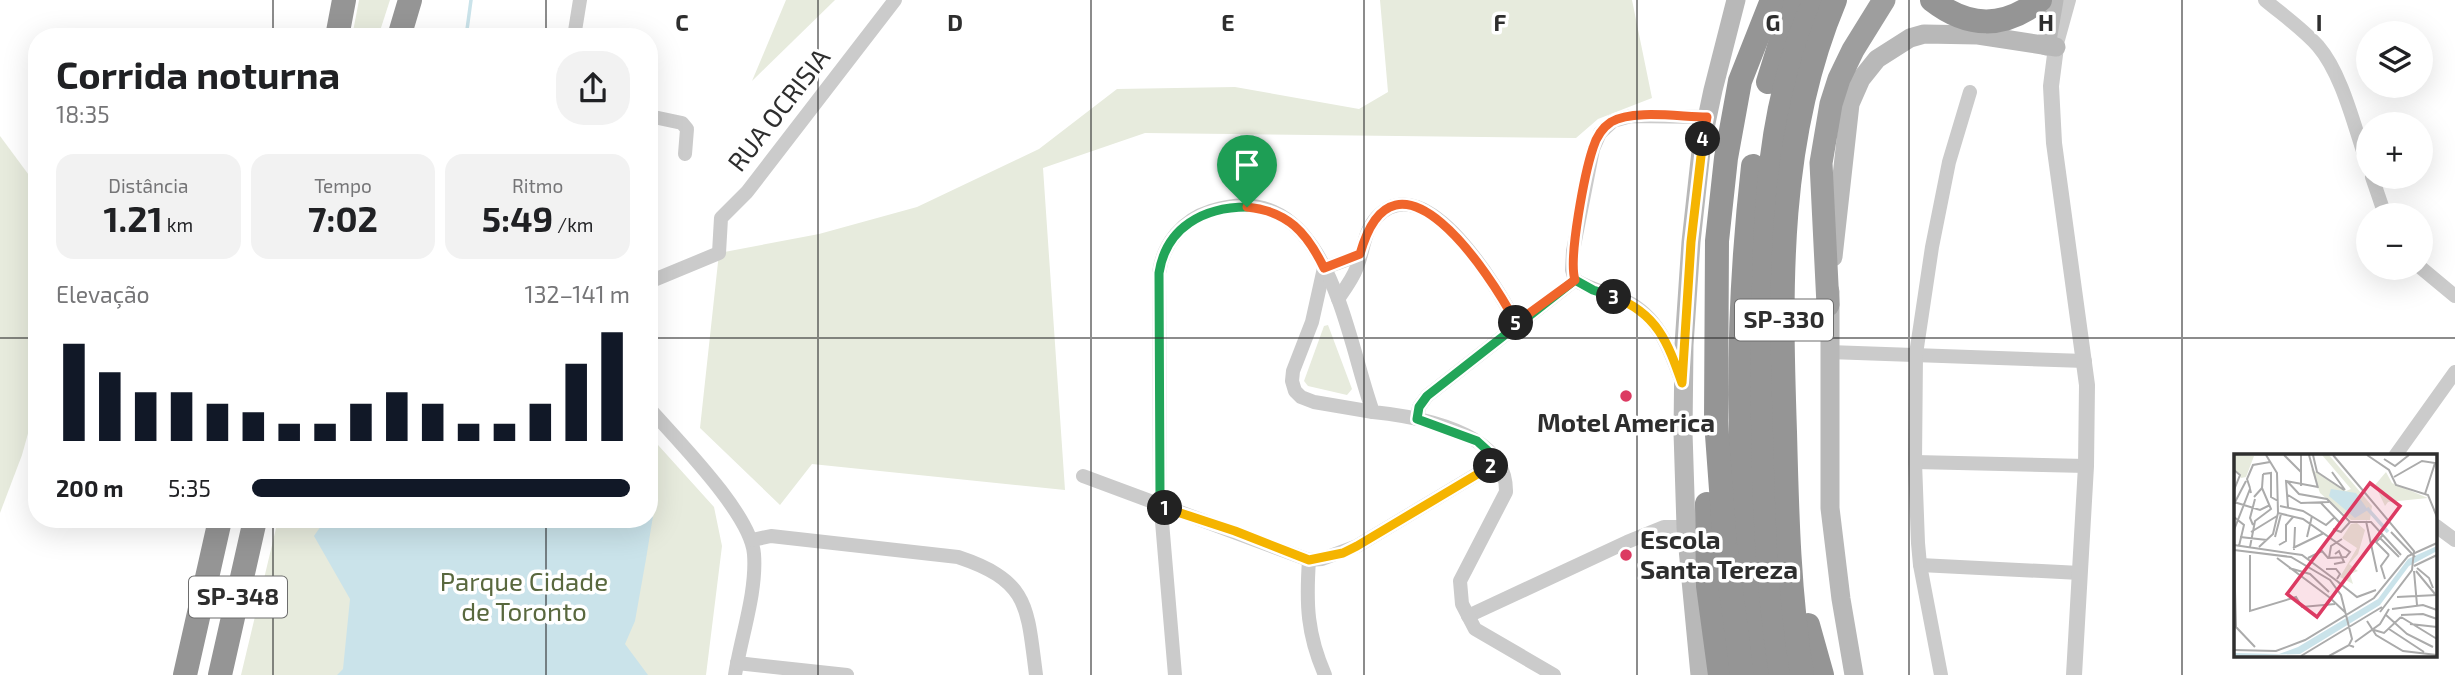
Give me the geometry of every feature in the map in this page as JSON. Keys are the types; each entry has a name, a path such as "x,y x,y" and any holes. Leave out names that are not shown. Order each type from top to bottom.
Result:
{"highway":[{"path":"339,28 344,0"},
{"path":"401,28 410,0"},
{"path":"1742,675 1725,544 1716,421 1717,241 1726,158 1757,0"},
{"path":"1740,81 1772,0"},
{"path":"1759,675 1743,508 1741,411 1748,212 1756,140 1769,81 1795,0"},
{"path":"1781,675 1773,616 1763,478 1767,188 1773,134 1783,90 1815,0"},
{"name":"SP-330","path":"1802,675 1788,551 1783,375 1786,211 1793,146 1804,90 1822,31 1835,0"},
{"path":"1828,305 1821,163 1831,104 1839,79 1871,18 1884,0"},
{"path":"1932,0 1959,17 1981,22 2004,21 2021,14 2040,0"},
{"path":"1716,421 1706,461 1706,475 1709,586 1720,675"},
{"name":"SP-348","path":"185,675 218,528"},
{"name":"SP-348","path":"220,675 253,528"},
{"path":"1788,551 1799,573 1809,631 1822,675"}],"main road":[{"path":"1700,675 1686,527 1682,383 1691,242 1707,117 1737,0"},
{"path":"1854,675 1830,508 1828,305 1850,104 1861,79 1877,60 1910,38 1924,34 1978,36 2051,47 2054,0"}],"street":[{"path":"575,28 580,0"},
{"name":"RUA OCRISIA","path":"658,278 719,253 721,218 747,192 895,0"},
{"path":"2069,0 2051,47 2051,86 2054,143 2087,385 2086,466 2074,675"},
{"path":"2264,0 2310,38 2327,58 2356,134"},
{"path":"1941,675 1920,565 1915,462 1916,355 1939,209 1949,162 1970,92"},
{"path":"1682,383 1668,344 1649,318 1627,302 1593,290 1575,280 1572,270 1573,251 1593,149 1600,133 1613,121 1631,116 1707,117"},
{"path":"658,118 682,123 687,129 685,154"},
{"path":"1314,316 1340,303 1357,268 1369,227 1378,216 1397,204 1417,207 1436,217 1458,238 1483,268 1517,324"},
{"path":"1175,675 1161,506 1159,273 1162,256 1169,241 1180,230 1210,211 1240,207 1261,208 1284,217 1301,230 1324,268 1340,303 1373,412"},
{"path":"1324,268 1360,254"},
{"path":"1324,268 1314,316 1293,370 1292,382 1295,391 1301,397 1314,402 1417,419 1477,441 1499,461 1506,477 1506,492 1460,581 1462,604 1475,629 1554,675"},
{"path":"2433,278 2455,296"},
{"path":"1417,419 1419,407 1427,396 1575,280"},
{"path":"1829,352 2085,361"},
{"path":"2396,454 2455,372"},
{"path":"658,419 737,513 752,540 754,578 736,669 846,675"},
{"path":"1083,476 1309,560 1343,553 1357,546 1499,461"},
{"path":"1915,462 2086,466"},
{"path":"1468,616 1639,537 1664,527 1686,527"},
{"path":"2438,527 2455,540"},
{"path":"752,540 771,536 958,557 982,565 999,574 1018,594 1028,614 1036,675"},
{"path":"1309,560 1308,625 1325,675"},
{"path":"1920,565 2080,573"}],"green space":[{"path":"359,0 390,0 381,28 354,28"},
{"path":"786,0 835,0 752,81"},
{"path":"1380,0 1632,0 1652,98 1598,119 1576,138 1145,133 1043,168 1065,490 812,464 780,505 700,428 719,253 819,234 917,207 1039,149 1117,89 1235,87 1359,109 1388,92"},
{"path":"0,136 28,174 28,433 0,513"},
{"path":"1328,325 1352,389 1347,395 1308,386 1304,381 1324,326"},
{"name":"Parque Cidade de Toronto","path":"658,445 714,507 722,546 706,675 241,675 276,528 658,528"}],"water":[{"name":"Parque Cidade de Toronto","path":"320,528 651,528 635,621 625,644 648,675 337,675 343,669 350,599 314,536"}],"waterway":[{"path":"467,28 471,0"}],"place":[{"name":"Motel America","path":"1626,396"},
{"name":"Escola Santa Tereza","path":"1626,555"}],"route":[{"path":"1247,207 1210,211 1180,230 1169,241 1162,256 1159,273 1161,506 1309,560 1343,553 1357,546 1499,461 1477,441 1417,419 1419,407 1427,396 1488,346 1517,324 1526,317 1575,280 1593,290 1627,302 1649,318 1668,344 1682,383 1691,242 1707,117 1631,116 1613,121 1604,128 1593,149 1582,199 1573,251 1572,270 1575,280 1517,324 1483,268 1458,238 1436,217 1417,207 1397,204 1387,209 1369,227 1360,254 1348,261 1324,268 1318,254 1301,230 1284,217 1261,208 1247,207"}]}
